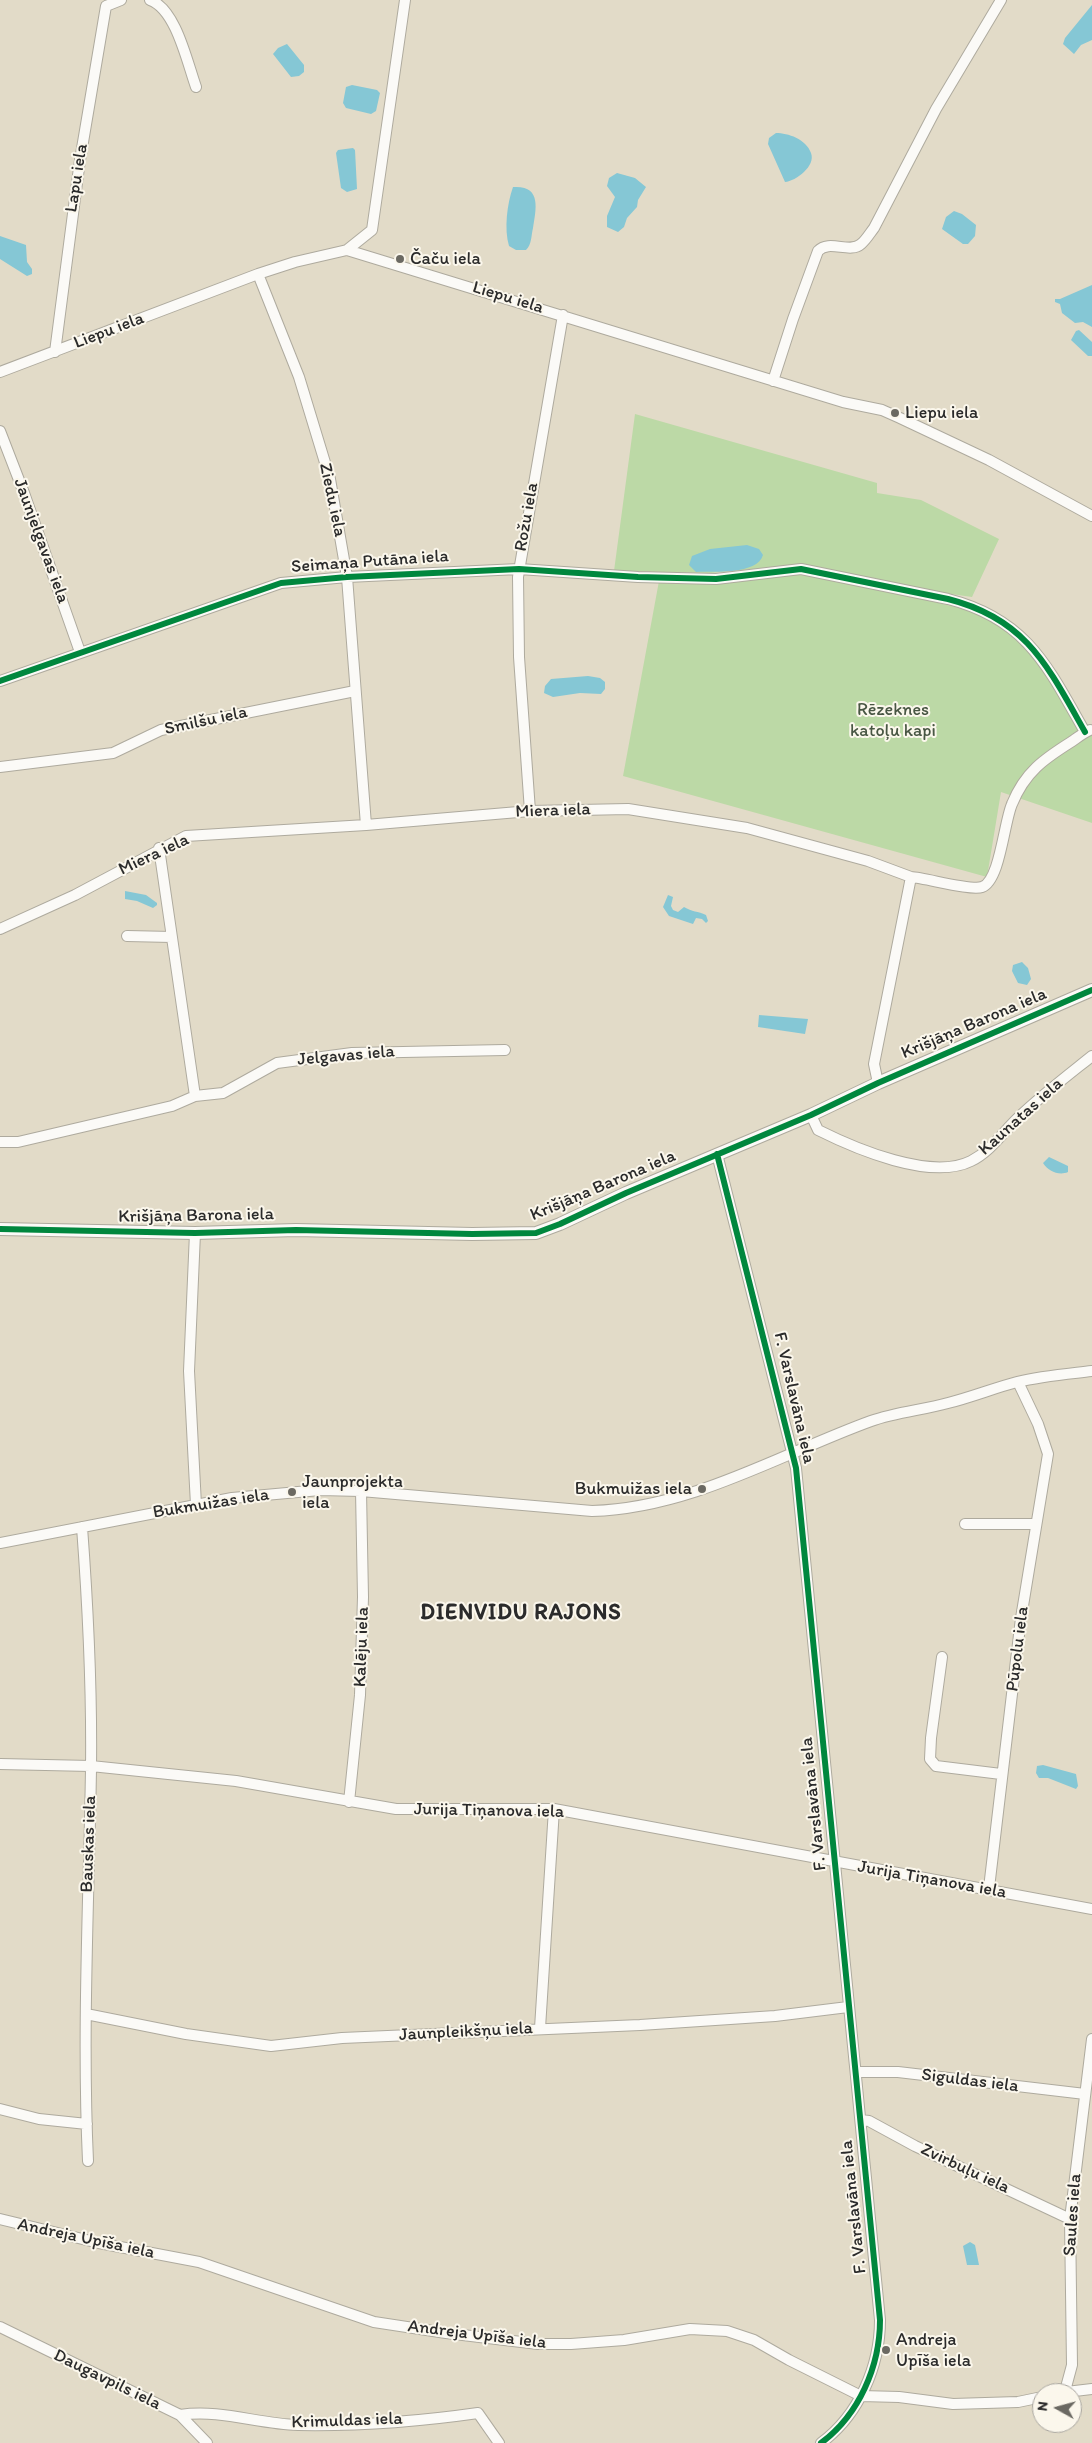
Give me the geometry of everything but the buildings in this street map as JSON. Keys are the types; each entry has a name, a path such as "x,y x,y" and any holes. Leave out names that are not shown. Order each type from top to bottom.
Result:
{"main road":[{"name":"Krišjāņa Barona iela","path":"0,1229 195,1233 296,1230 528,1234 560,1224 1092,990"}],"street":[{"name":"Lapu iela","path":"55,352 72,214 106,6 121,0"},
{"path":"150,0 158,3 172,19 196,87"},
{"path":"347,250 372,230 405,0"},
{"path":"773,381 818,251 827,246 855,248 861,245 874,228 936,109 1001,0"},
{"name":"Liepu iela","path":"0,372 258,274 295,262 347,250 843,402 882,410 989,460 1092,516"},
{"name":"Ziedu iela","path":"258,274 299,377 330,478 347,577 366,825"},
{"name":"Rožu iela","path":"530,812 518,657 518,569 564,315"},
{"name":"Jaunjelgavas iela","path":"0,431 80,652"},
{"name":"Seimaņa Putāna iela","path":"0,681 280,583 347,577 518,569 638,577 716,579 801,569 830,573 969,604 988,613 1009,626 1035,650 1089,731"},
{"name":"Smilšu iela","path":"0,767 113,752 161,730 355,690"},
{"name":"Miera iela","path":"0,929 75,895 159,848 186,836 366,825 530,812 628,809 747,828 868,861 911,877 979,888 990,882 995,872 1011,805 1020,787 1047,756 1089,731"},
{"path":"159,848 195,1096"},
{"path":"878,1083 874,1064 911,877"},
{"path":"127,936 172,937"},
{"name":"Jelgavas iela","path":"0,1142 18,1142 172,1106 195,1096 223,1093 277,1063 352,1053 504,1050"},
{"name":"Kaunatas iela","path":"811,1115 818,1130 878,1154 927,1167 952,1167 981,1155 1037,1100 1092,1056"},
{"name":"F. Varslavāna iela","path":"717,1154 794,1454 848,2006 861,2120 880,2335 878,2353 873,2370 860,2396 844,2422 821,2443"},
{"path":"195,1233 189,1371 196,1505"},
{"name":"Bukmuižas iela","path":"0,1543 232,1498 320,1490 361,1491 592,1511 624,1510 705,1488 754,1471 873,1420 948,1403 1018,1382 1050,1375 1092,1371"},
{"name":"Pūpolu iela","path":"989,1888 1001,1774 1021,1618 1048,1454 1038,1424 1018,1382"},
{"name":"Kalēju iela","path":"349,1802 360,1696 364,1597 361,1491"},
{"path":"965,1524 1036,1524"},
{"name":"Bauskas iela","path":"82,1527 88,1599 91,1766 86,2014 88,2161"},
{"path":"942,1657 930,1759 936,1766 1001,1774"},
{"name":"Jurija Tiņanova iela","path":"0,1764 91,1766 236,1781 349,1802 418,1810 554,1809 989,1888 1092,1909"},
{"path":"540,2028 554,1809"},
{"name":"Jaunpleikšņu iela","path":"86,2014 186,2034 271,2046 342,2038 775,2016 848,2006"},
{"name":"Saules iela","path":"1065,2383 1072,2364 1070,2218 1092,2039"},
{"name":"Siguldas iela","path":"856,2072 898,2072 1085,2094"},
{"path":"0,2109 47,2121 87,2124"},
{"name":"Zvirbuļu iela","path":"861,2120 869,2121 914,2146 1070,2218"},
{"name":"Andreja Upīša iela","path":"0,2219 98,2243 199,2262 356,2318 428,2331 538,2344 571,2344 624,2340 690,2329 727,2331 754,2340 860,2396 899,2397 953,2404 1018,2402 1032,2399"},
{"name":"Daugavpils iela","path":"0,2327 180,2415 207,2443"},
{"name":"Krimuldas iela","path":"180,2415 201,2412 297,2425 478,2413 499,2443"}],"green space":[{"path":"635,414 877,483 877,493 921,500 999,539 972,597 909,588 797,565 711,573 614,571"},
{"name":"Rēzeknes katoļu kapi","path":"780,572 822,578 902,594 980,613 1017,638 1037,656 1075,718 1092,731 1092,823 1001,792 987,877 623,776 659,581"}],"water":[{"path":"1092,5 1092,40 1081,45 1074,54 1063,44 1065,38"},
{"path":"287,44 304,65 304,72 299,76 291,77 273,54 278,48"},
{"path":"352,85 377,90 380,93 376,111 371,114 346,108 343,103 346,87"},
{"path":"776,133 786,134 801,141 809,148 812,158 811,163 804,172 794,179 785,182 768,144 769,138"},
{"path":"353,148 355,150 357,189 347,192 341,188 336,153 338,150"},
{"path":"617,173 635,178 646,187 638,200 637,207 627,218 624,227 618,232 607,227 607,216 615,197 607,186 609,178"},
{"path":"513,187 522,187 529,190 535,200 536,206 531,240 526,250 516,250 509,246 507,239 507,216"},
{"path":"954,211 962,214 976,225 975,236 968,244 963,244 942,229 946,217"},
{"path":"0,236 26,245 27,262 32,269 32,274 27,276 0,259"},
{"path":"1092,285 1092,327 1083,322 1075,323 1062,313 1060,304 1055,302 1055,299 1060,299"},
{"path":"1079,330 1092,342 1092,356 1088,356 1071,340 1076,331"},
{"path":"747,545 759,549 763,555 753,566 734,571 696,572 689,565 692,556 710,549"},
{"path":"588,676 600,678 605,682 605,689 601,694 580,693 553,697 544,693 545,686 551,679"},
{"path":"125,891 146,895 157,905 153,908 137,901 125,899"},
{"path":"668,895 673,897 671,906 673,910 678,912 684,907 706,915 708,921 706,923 702,919 696,918 693,924 669,916 663,907"},
{"path":"1022,962 1028,968 1031,979 1027,985 1018,983 1012,971 1013,965"},
{"path":"759,1015 808,1019 805,1034 758,1027"},
{"path":"1049,1157 1068,1166 1068,1172 1057,1173 1048,1168 1043,1163"},
{"path":"1043,1765 1076,1774 1078,1786 1076,1789 1048,1778 1039,1778 1036,1773 1037,1766"},
{"path":"970,2242 975,2245 979,2265 967,2265 963,2246"}],"cycle path":[{"path":"0,681 281,583 347,577 519,569 638,577 716,579 801,569 948,599 975,608 998,619 1016,633 1046,667 1085,732"},
{"path":"0,1229 195,1233 296,1230 472,1234 536,1233 811,1115 878,1083 1092,990"},
{"path":"717,1154 796,1468 880,2320 876,2355 865,2388 846,2418 821,2443"}],"place":[{"name":"Čaču iela","path":"400,259"},
{"name":"Liepu iela","path":"895,413"},
{"name":"Bukmuižas iela","path":"702,1489"},
{"name":"Jaunprojekta iela","path":"292,1492"},
{"name":"Andreja Upīša iela","path":"886,2350"}],"district":[{"name":"DIENVIDU RAJONS","path":"521,1613"}]}
